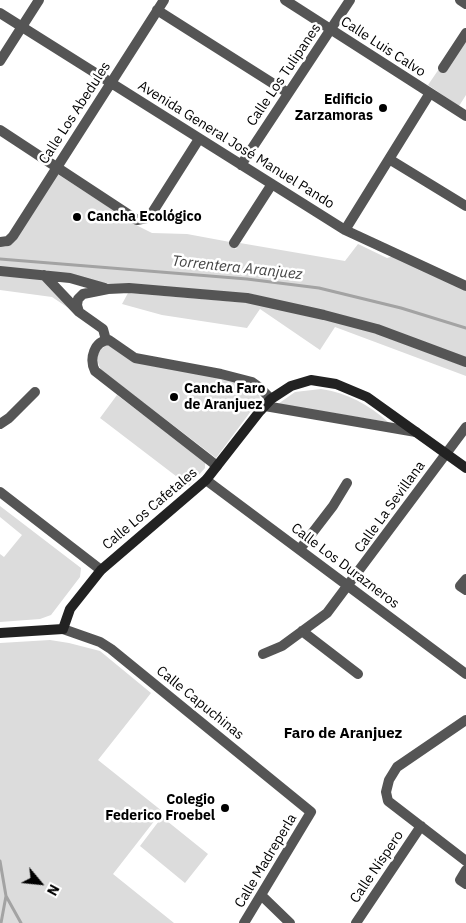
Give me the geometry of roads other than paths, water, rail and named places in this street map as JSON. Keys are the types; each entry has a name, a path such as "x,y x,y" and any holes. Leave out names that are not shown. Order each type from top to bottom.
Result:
{"main road":[{"name":"Calle Los Cafetales","path":"63,629 70,609 101,570 206,480 268,403 291,386 311,380 336,384 367,397 466,468"},
{"path":"0,633 63,629"}],"street":[{"path":"0,61 39,0"},
{"name":"Calle Los Abedules","path":"4,241 56,167 164,0"},
{"name":"Calle Luis Calvo","path":"285,0 466,116"},
{"name":"Calle Los Tulipanes","path":"241,165 350,0"},
{"path":"460,0 466,4"},
{"path":"157,10 288,93"},
{"name":"Avenida General José Manuel Pando","path":"0,13 345,230 466,286"},
{"path":"443,68 466,33"},
{"path":"345,230 430,93"},
{"path":"0,130 132,218 142,220 152,213 199,139"},
{"path":"390,159 466,206"},
{"path":"234,243 272,184"},
{"path":"0,271 70,278 108,289"},
{"path":"44,275 79,312 103,330 106,340"},
{"path":"79,312 78,299 83,294 108,289 129,288 252,299 376,329 466,362"},
{"path":"106,340 114,342 135,358 221,374 252,382 259,387 268,403 417,432"},
{"path":"106,340 98,346 92,355 92,365 95,371 217,466"},
{"path":"0,424 9,418 35,392"},
{"name":"Calle La Sevillana","path":"263,654 282,646 327,613 466,427"},
{"name":"Calle Los Durazneros","path":"206,480 466,674"},
{"path":"300,549 334,506 347,483"},
{"path":"0,492 101,570"},
{"path":"466,579 460,586 466,590"},
{"name":"Calle Capuchinas","path":"63,629 100,642 111,649 311,812"},
{"path":"302,631 358,674"},
{"path":"466,720 397,767 389,780 386,792 388,801 466,861"},
{"name":"Calle Madreperla","path":"244,923 311,812"},
{"name":"Calle Níspero","path":"356,923 421,826"},
{"path":"466,870 460,880 466,884"},
{"path":"261,895 290,923"}],"waterway":[{"name":"Torrentera Aranjuez","path":"0,259 247,279 319,288 401,308 466,328"},
{"path":"0,861 6,896 1,923"},
{"path":"6,896 21,923"}],"place":[{"name":"Edificio Zarzamoras","path":"383,108"},
{"name":"Cancha Ecológico","path":"77,217"},
{"name":"Cancha Faro de Aranjuez","path":"174,397"},
{"name":"Colegio Federico Froebel","path":"225,808"}],"district":[{"name":"Faro de Aranjuez","path":"343,734"}]}
